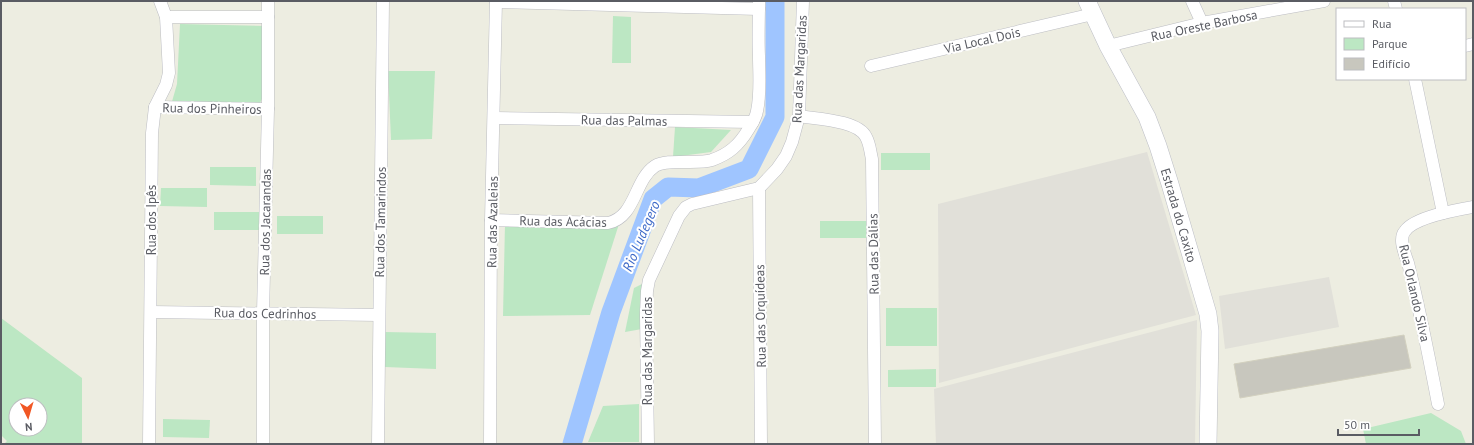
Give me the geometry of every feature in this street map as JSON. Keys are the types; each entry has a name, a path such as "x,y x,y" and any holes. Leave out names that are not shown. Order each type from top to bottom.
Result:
{"main road":[{"name":"Estrada do Caxito","path":"1090,7 1108,46 1147,117 1158,146 1208,314 1210,331 1208,444"}],"street":[{"name":"Rua dos Ipês","path":"149,444 152,133 156,108 166,86 169,73 166,17 160,1"},
{"name":"Rua dos Jacarandas","path":"263,444 263,313 268,109 268,1"},
{"name":"Rua dos Tamarindos","path":"378,444 383,1"},
{"name":"Rua das Margaridas","path":"648,444 646,304 649,280 679,216 686,207 703,201 759,188 777,169 786,156 792,142 799,116 803,1"},
{"path":"1192,1 1202,23"},
{"name":"Rua Oreste Barbosa","path":"1108,46 1202,23 1324,1"},
{"path":"496,2 759,5"},
{"name":"Rua das Azaleias","path":"490,444 491,220 496,2"},
{"name":"Rua das Acácias","path":"491,220 614,222 623,216 642,182 654,167 664,163 704,162 721,157 733,150 741,141 753,122 757,112 759,91 759,5"},
{"name":"Via Local Dois","path":"871,66 1090,7"},
{"path":"166,17 268,17"},
{"path":"1414,80 1443,213"},
{"name":"Rua dos Pinheiros","path":"156,108 268,109"},
{"name":"Rua das Dálias","path":"799,116 838,122 854,127 861,131 866,137 870,147 872,158 875,444"},
{"name":"Rua das Palmas","path":"494,118 753,122"},
{"name":"Rua das Orquídeas","path":"759,188 761,444"},
{"name":"Rua Orlando Silva","path":"1438,404 1419,308 1402,239 1403,233 1414,223 1443,213 1473,207"},
{"name":"Rua dos Cedrinhos","path":"151,312 379,316"}],"shaded area":[{"path":"1147,152 1196,315 939,383 938,204"},
{"path":"1329,277 1339,327 1225,349 1219,296"},
{"path":"1197,320 1195,444 936,444 934,389"}],"green space":[{"path":"613,16 631,17 631,63 612,63"},
{"path":"180,24 266,26 264,95 260,103 171,105 177,84"},
{"path":"388,71 435,71 432,139 391,140"},
{"path":"675,127 731,130 711,152 673,157"},
{"path":"881,153 930,153 930,170 881,170"},
{"path":"210,167 256,167 256,186 210,185"},
{"path":"161,188 207,188 207,207 160,206"},
{"path":"214,212 260,212 260,230 214,230"},
{"path":"277,216 323,216 323,234 277,234"},
{"path":"820,221 868,221 868,238 820,238"},
{"path":"505,224 619,224 590,315 503,316"},
{"path":"642,284 642,329 625,332 634,288"},
{"path":"886,308 937,308 937,346 886,346"},
{"path":"1,318 82,378 82,444 4,444 7,441 1,435"},
{"path":"385,332 436,333 436,369 385,367"},
{"path":"936,369 936,387 888,387 888,370"},
{"path":"639,404 639,442 588,442 603,406"},
{"path":"1431,413 1461,431 1466,444 1366,444 1363,429"},
{"path":"163,419 210,420 209,438 163,437"}],"building":[{"path":"1404,335 1411,368 1240,398 1234,364"}],"waterway":[{"name":"Rio Ludegero","path":"572,444 611,312 653,199 668,187 699,188 749,169 775,117 775,1"}]}
